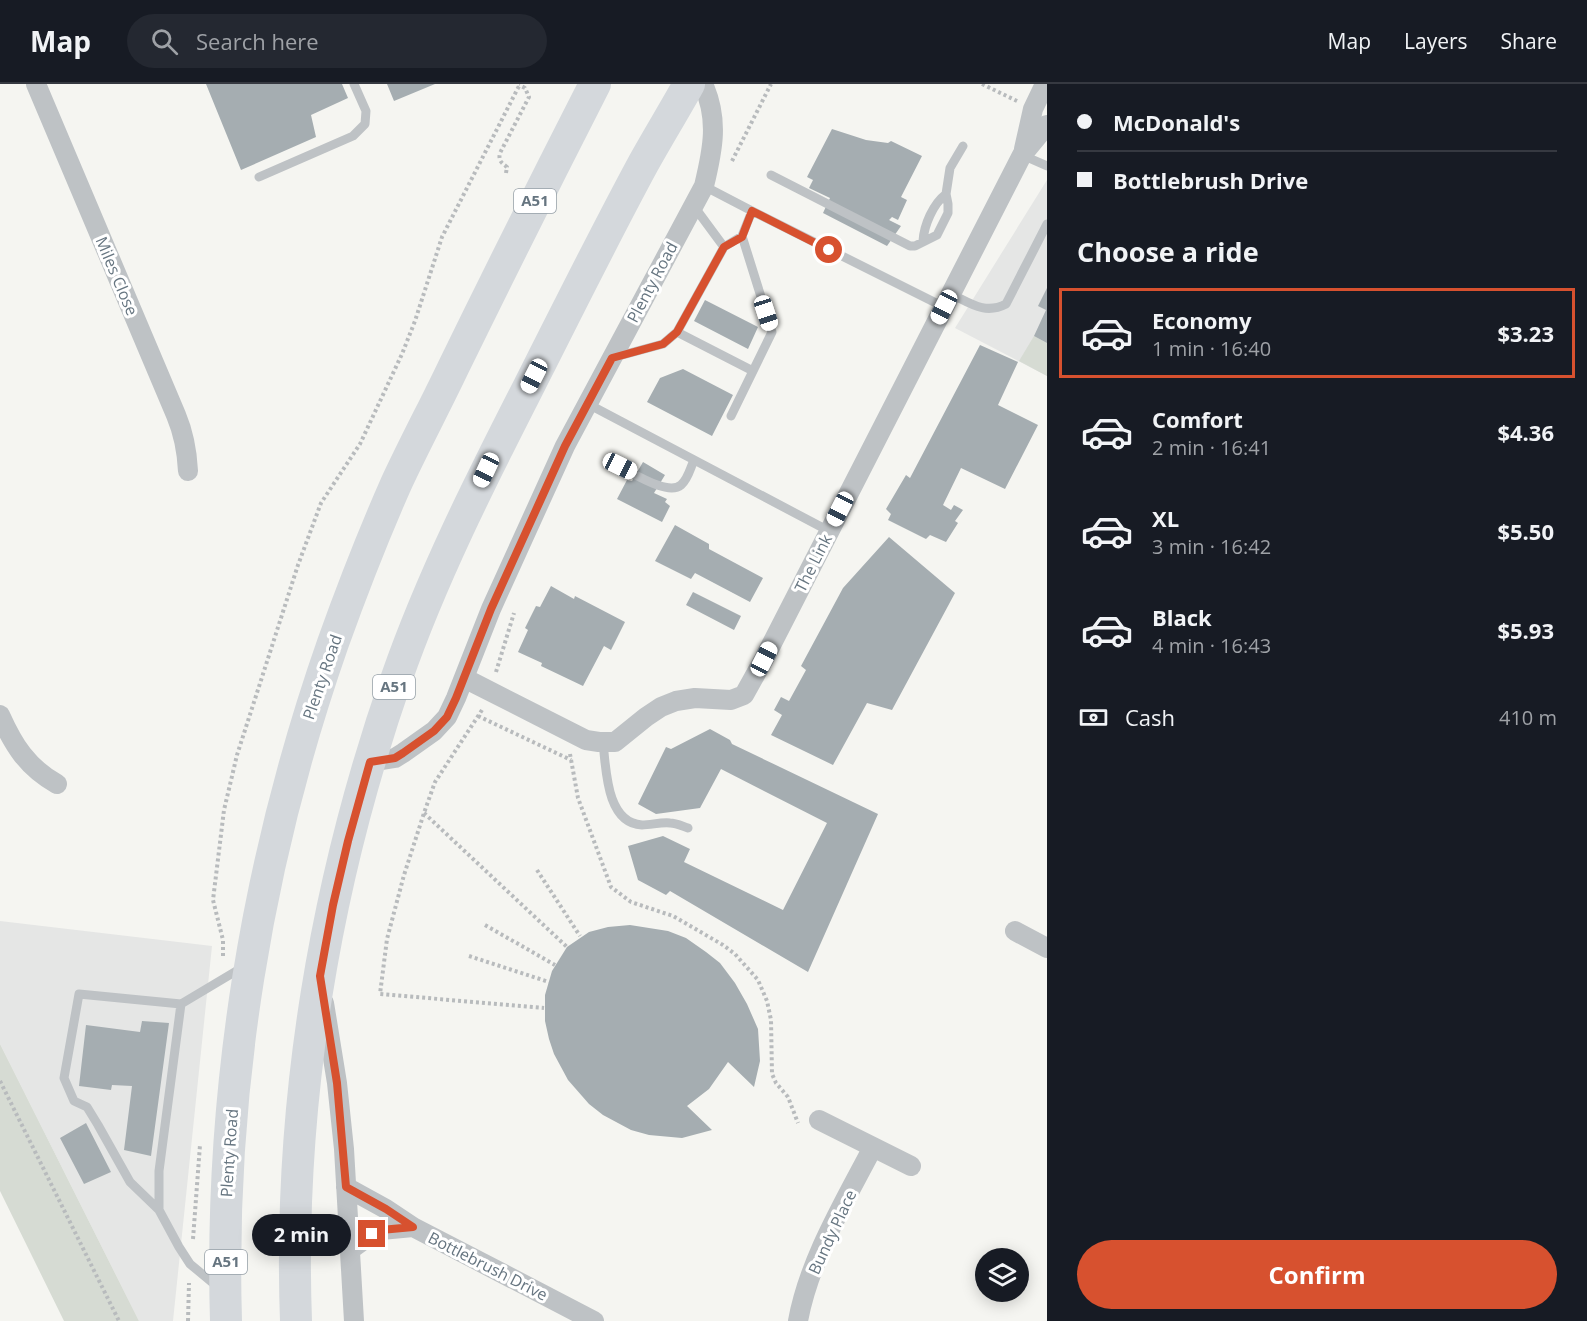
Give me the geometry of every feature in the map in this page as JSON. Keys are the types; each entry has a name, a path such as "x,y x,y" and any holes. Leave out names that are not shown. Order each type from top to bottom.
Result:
{"highway":[{"name":"Plenty Road","path":"226,1307 226,1202 233,1100 251,963 265,882 305,724 361,570 396,485 526,218 595,84"},
{"name":"A51","path":"296,1321 297,1178 302,1101 333,905 370,762 397,678 450,544 598,249 689,84"}],"street":[{"name":"Miles Close","path":"36,84 184,435 188,471"},
{"name":"Plenty Road","path":"370,762 395,758 434,731 447,717 491,609 565,446 693,205 710,189 713,122 709,97 703,84"},
{"name":"The Link","path":"603,742 615,742 646,717 676,701 695,698 731,700 744,695 1022,155 1034,109 1046,84"},
{"name":"The Link","path":"1022,155 1047,125"},
{"path":"464,678 586,740 603,742"},
{"path":"0,715 10,738 21,754 32,767 57,784"},
{"path":"1015,931 1047,948"},
{"path":"320,976 337,1083 354,1321"},
{"path":"819,1120 911,1166"},
{"name":"Bundy Place","path":"798,1321 815,1264 873,1146"},
{"name":"Bottlebrush Drive","path":"346,1187 413,1227 594,1321"},
{"name":"Bottlebrush Drive","path":"350,1250 381,1230 413,1227"}],"lane":[{"path":"259,177 352,136 365,124 366,111 354,84"},
{"path":"771,175 910,246 915,246 937,235 948,213 946,194 950,168 963,146"},
{"path":"1022,155 1047,166"},
{"path":"710,189 752,211 948,300 988,309 1006,304 1047,224"},
{"path":"923,242 926,224 939,200 946,194"},
{"path":"693,205 724,247"},
{"path":"731,416 772,333 742,237 752,211"},
{"path":"612,358 663,344 677,332 724,247 742,237"},
{"path":"677,332 753,371"},
{"path":"588,404 829,531"},
{"path":"620,466 659,486 671,489 679,487 687,478 694,460"},
{"path":"603,742 610,794 620,813 639,825 670,823 688,828"},
{"path":"226,1307 190,1264 159,1209 129,1182 87,1107 74,1101 64,1078 79,994 182,1004 251,963"},
{"path":"159,1209 159,1171 182,1004"}],"path":[{"path":"710,189 771,84"},
{"path":"506,173 507,167 499,158 500,153 529,97 525,88 519,85"},
{"path":"516,606 490,691 478,716 435,782 424,813 387,939 380,994 544,1008"},
{"path":"478,716 571,760"},
{"path":"565,730 578,798 611,887 631,902 673,915 723,945 735,954 758,980 767,1001 771,1020 772,1074 791,1102 799,1127"},
{"path":"424,813 567,947"},
{"path":"537,870 580,936"},
{"path":"485,925 555,966"},
{"path":"470,956 549,982"},
{"path":"0,1081 119,1321"},
{"path":"188,1321 190,1264"}],"shaded area":[{"path":"1047,180 1047,376 955,328"},
{"path":"1034,336 1047,343 1047,376 1019,361"},
{"path":"0,921 212,946 173,1321 139,1321 0,1044"},
{"path":"0,1044 139,1321 64,1321 0,1191"}],"building":[{"path":"206,84 342,84 348,98 311,115 316,137 241,170"},
{"path":"387,84 435,84 394,101"},
{"path":"832,129 866,140 888,143 891,141 922,156 901,197 907,200 898,220 892,217 889,220 901,226 887,246 823,213 830,198 809,188 813,180 807,177"},
{"path":"1047,288 1047,343 1034,336 1046,310 1038,306"},
{"path":"705,300 758,327 748,349 694,321"},
{"path":"980,345 1018,362 998,405 1038,425 1005,489 961,468 943,505 951,510 954,505 963,510 955,521 958,523 946,542 930,535 926,539 888,520 891,514 886,509 906,475 910,478"},
{"path":"683,369 733,395 712,436 647,402 660,378"},
{"path":"643,462 665,475 654,493 667,499 665,502 670,506 662,522 617,499 627,480 632,481"},
{"path":"675,525 709,544 709,549 763,578 750,602 695,573 691,579 655,561"},
{"path":"889,537 955,593 892,710 867,703 833,765 771,735 782,715 774,710 781,697 789,701 806,670 801,666 843,588"},
{"path":"551,586 625,622 611,650 604,646 583,686 518,652 528,630 525,628 536,606 540,607"},
{"path":"693,592 741,616 734,630 686,605"},
{"path":"710,729 730,740 732,744 878,814 808,972 670,891 666,895 638,880 628,846 663,836 690,849 684,862 783,910 827,823 721,769 700,808 656,814 638,804 666,747 671,749"},
{"path":"630,925 668,931 686,938 720,963 735,983 758,1029 760,1061 754,1087 728,1062 709,1089 687,1106 712,1130 682,1138 649,1135 631,1130 603,1115 589,1104 568,1080 554,1054 545,1021 545,995 552,971 567,947 589,932"},
{"path":"142,1021 169,1023 151,1156 124,1150 132,1086 112,1085 111,1090 79,1086 86,1025 140,1032"},
{"path":"86,1123 111,1172 84,1184 60,1138"}],"route":[{"path":"372,1234 392,1228 413,1227 346,1187 337,1083 320,976 333,905 370,762 395,758 434,731 447,717 491,609 565,446 612,358 663,344 677,332 724,247 742,237 752,211 829,250"}]}
